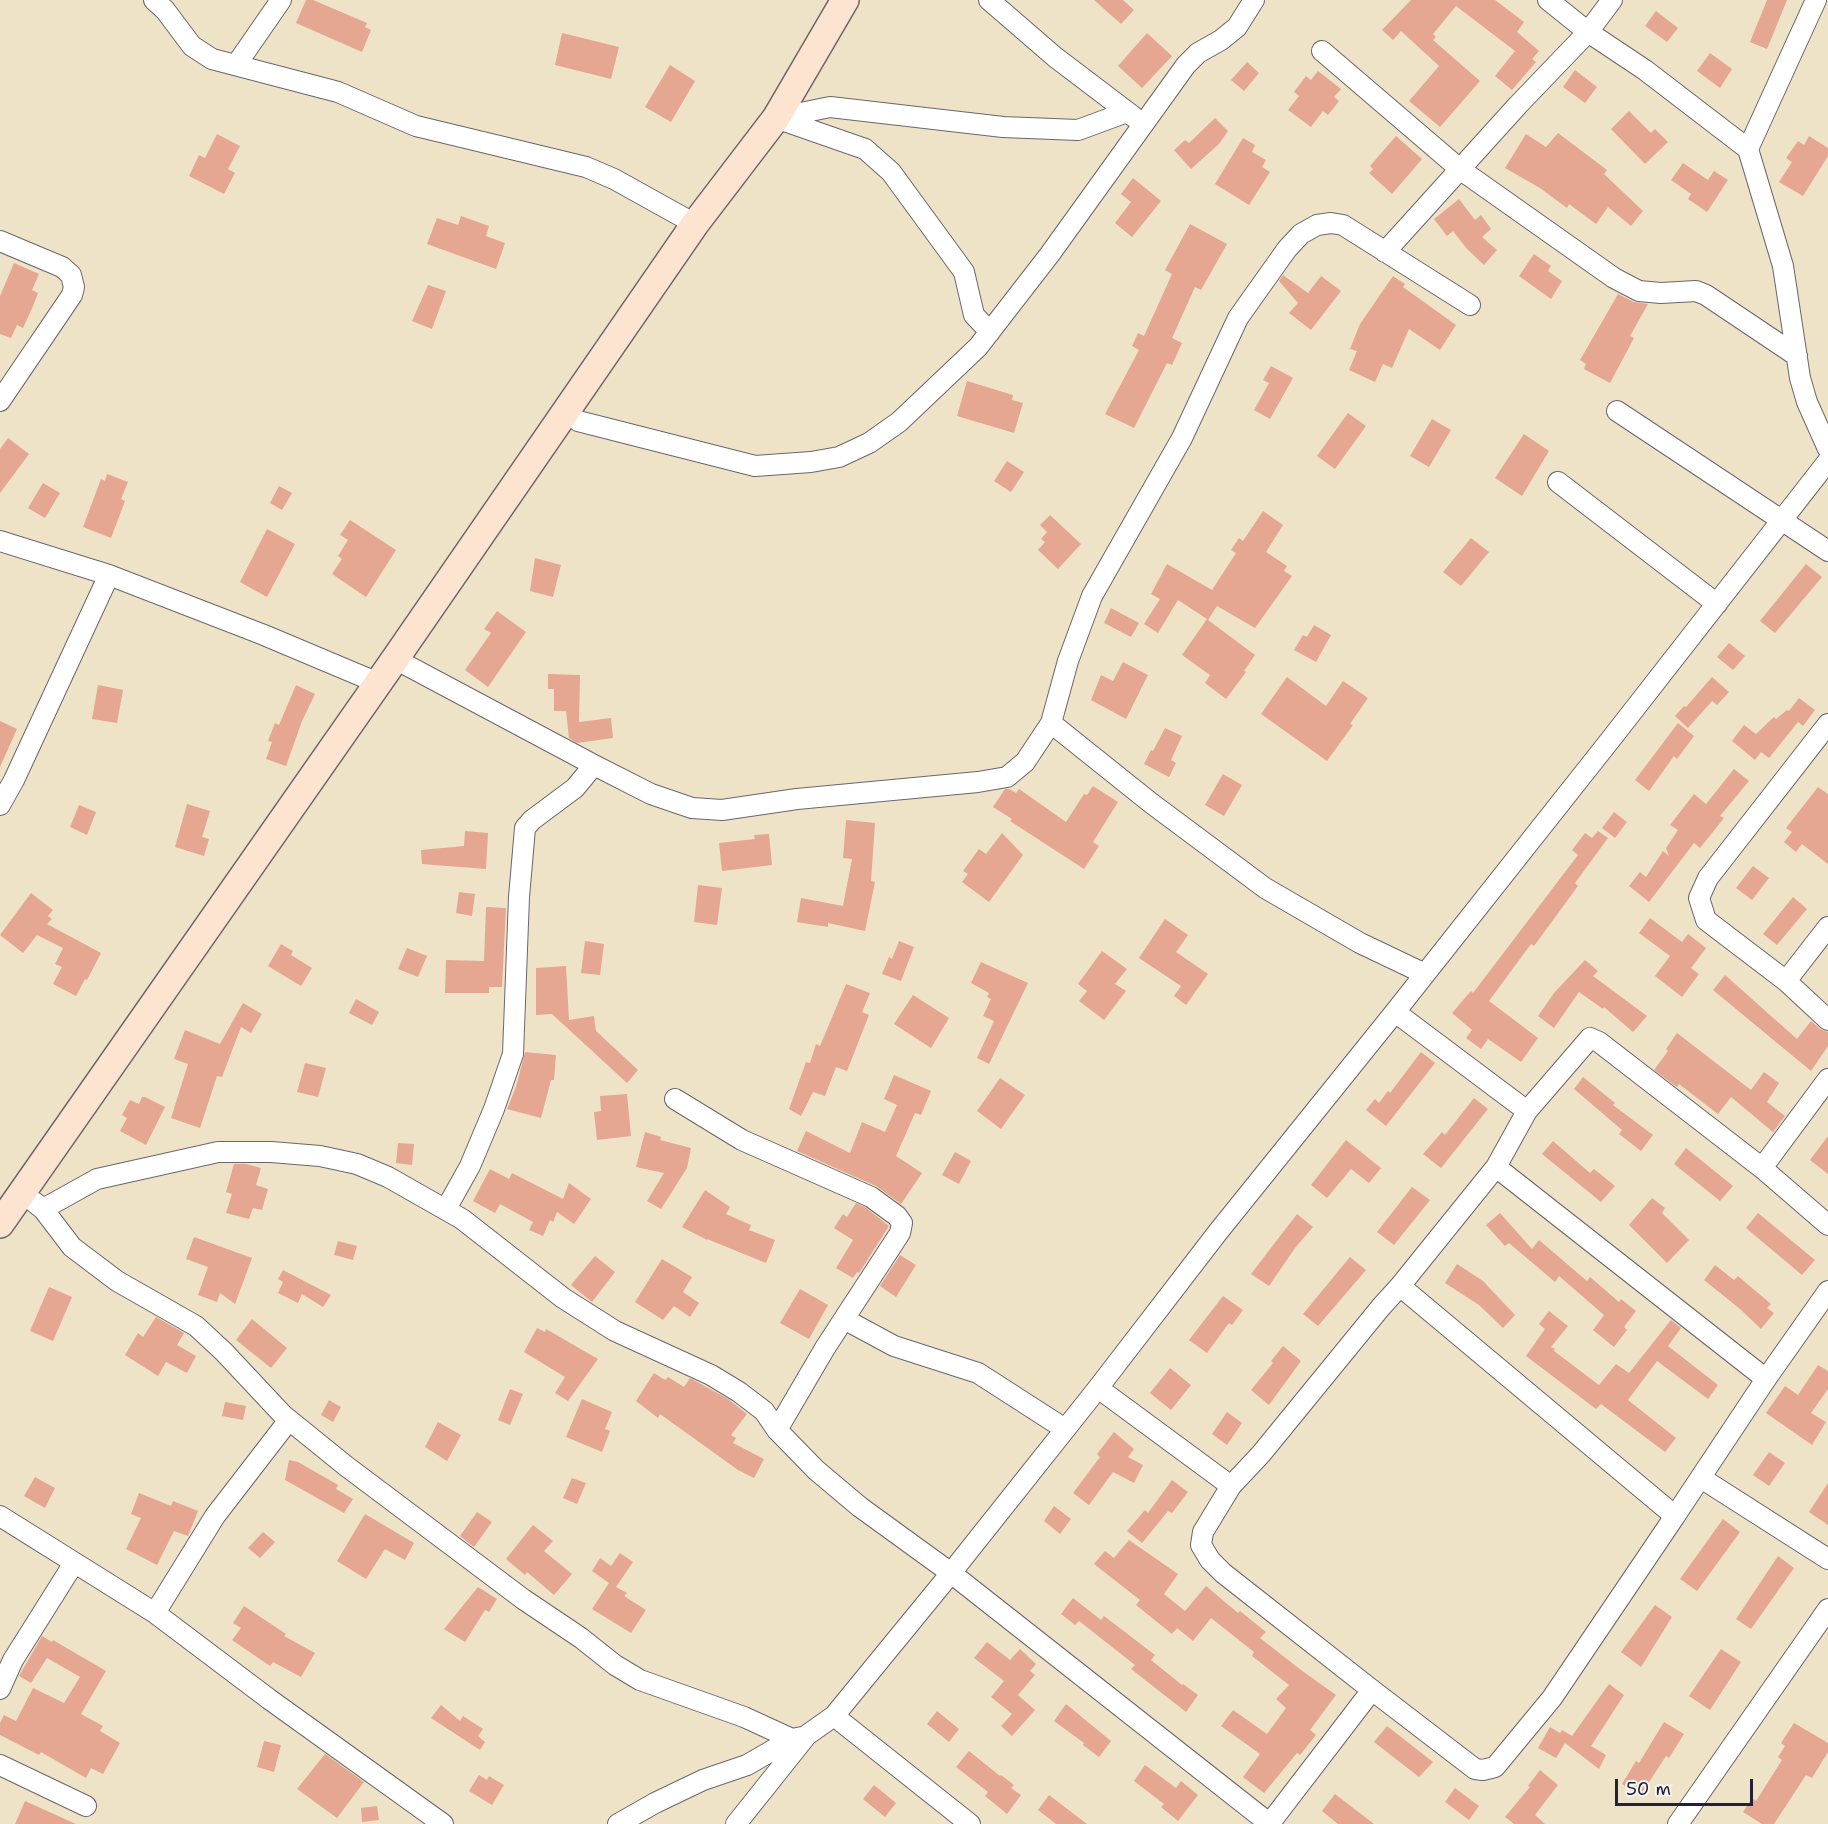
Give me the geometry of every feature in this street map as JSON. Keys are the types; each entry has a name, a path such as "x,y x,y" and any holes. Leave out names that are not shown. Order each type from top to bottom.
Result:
{"street":[{"path":"154,0 165,10 192,46 212,59 338,92 416,126 586,167 614,179 695,224"},
{"path":"236,65 280,0"},
{"path":"33,1201 378,682 695,224 776,118 845,0"},
{"path":"989,0 1055,57 1143,124"},
{"path":"566,410 579,421 755,466 811,462 839,457 869,443 899,422 978,348 1050,254 1186,65 1198,53 1221,40 1237,27 1254,0"},
{"path":"1548,0 1588,32 1645,70 1748,149 1783,266 1797,356 1807,402 1828,449"},
{"path":"1385,252 1518,105 1588,32 1612,0"},
{"path":"1748,149 1816,0"},
{"path":"1322,51 1461,170 1614,278 1639,291 1661,293 1696,291 1706,295 1797,356"},
{"path":"776,118 831,108 1003,126 1077,130 1127,112"},
{"path":"776,118 865,149 891,172 964,272 974,315 990,332"},
{"path":"395,659 651,794 692,808 723,810 797,799 978,782 1007,777 1025,762 1051,723 1068,661 1092,596 1182,438 1238,318 1287,249 1301,234 1317,225 1331,223 1343,225 1470,305"},
{"path":"0,241 62,267 71,275 74,287 72,295 0,401"},
{"path":"1617,411 1828,551"},
{"path":"618,1824 703,1780 747,1765 834,1716 1098,1388 1218,1232 1395,1012 1828,461"},
{"path":"1558,482 1717,604"},
{"path":"0,541 109,575 378,682"},
{"path":"0,806 109,575"},
{"path":"1051,723 1265,888 1360,943 1425,974"},
{"path":"1828,724 1708,878 1699,898 1706,920 1786,981 1828,1020"},
{"path":"446,1209 474,1157 513,1054 519,897 525,828 532,820 575,788 594,765"},
{"path":"1786,981 1828,927"},
{"path":"1395,1012 1527,1111"},
{"path":"1828,1225 1762,1168 1599,1042 1590,1038 1527,1111 1496,1167 1261,1454 1231,1486 1203,1532 1201,1545 1210,1560 1223,1573 1475,1768 1483,1770 1495,1767 1552,1698 1766,1379 1828,1291"},
{"path":"1762,1168 1828,1079"},
{"path":"675,1099 742,1140 871,1197 897,1216 902,1223 900,1233 825,1348 777,1430"},
{"path":"0,1224 33,1201 97,1179 218,1152 271,1152 320,1156 357,1164 388,1178 462,1219 563,1298 615,1331 711,1375 739,1392 764,1411 777,1430 825,1478 951,1573 1270,1824 1372,1690"},
{"path":"1496,1167 1766,1379"},
{"path":"33,1201 72,1247 117,1281 196,1326 224,1352 288,1420 457,1550 615,1665 640,1680 800,1737"},
{"path":"1400,1286 1675,1516"},
{"path":"844,1319 894,1346 978,1373 1065,1429"},
{"path":"1098,1388 1231,1486"},
{"path":"155,1613 215,1516 288,1420"},
{"path":"1701,1478 1828,1559"},
{"path":"0,1516 155,1613 268,1699 443,1824"},
{"path":"0,1689 13,1660 74,1563"},
{"path":"1678,1824 1828,1609"},
{"path":"834,1716 970,1824"},
{"path":"736,1824 800,1737"},
{"path":"0,1765 86,1806"}],"building":[{"path":"306,0 313,0 367,23 365,27 371,30 362,52 296,23"},
{"path":"1094,0 1123,0 1134,10 1121,24"},
{"path":"1411,0 1495,0 1524,22 1517,32 1539,51 1532,59 1536,62 1512,90 1495,76 1515,51 1456,6 1433,34 1436,37 1433,40 1480,81 1440,127 1409,101 1439,66 1401,31 1393,40 1382,30"},
{"path":"1767,0 1787,0 1767,49 1750,42"},
{"path":"1656,11 1678,28 1667,42 1645,26"},
{"path":"562,33 619,47 611,79 555,65"},
{"path":"1147,33 1172,56 1142,88 1118,66"},
{"path":"1710,53 1732,69 1720,88 1697,71"},
{"path":"1247,62 1259,73 1244,91 1231,80"},
{"path":"670,65 695,81 671,122 645,107"},
{"path":"1575,70 1597,87 1585,103 1563,87"},
{"path":"1318,71 1341,89 1334,97 1339,101 1328,115 1323,111 1311,127 1288,110 1299,96 1294,92 1306,76 1311,80"},
{"path":"1629,111 1651,133 1655,129 1668,142 1645,164 1611,129"},
{"path":"1215,118 1228,131 1219,144 1191,169 1174,150 1185,140 1189,143"},
{"path":"1558,133 1607,170 1604,174 1643,211 1631,226 1608,207 1596,224 1569,204 1567,208 1540,188 1505,168 1526,134 1546,147"},
{"path":"217,134 240,146 228,169 235,173 224,194 189,176 199,155 205,158"},
{"path":"1396,136 1422,159 1392,194 1369,173 1373,169 1370,166"},
{"path":"1809,136 1828,148 1828,156 1803,196 1779,182 1792,162 1786,158 1798,141 1804,145"},
{"path":"1243,138 1255,145 1252,152 1266,160 1262,167 1270,172 1249,205 1215,184"},
{"path":"1683,163 1708,180 1714,171 1728,180 1707,212 1688,199 1691,194 1671,180"},
{"path":"1133,178 1161,201 1132,237 1115,223 1131,202 1121,194"},
{"path":"1459,199 1475,220 1481,215 1491,229 1482,237 1497,250 1484,265 1453,231 1447,236 1434,219"},
{"path":"461,216 489,226 486,236 505,243 496,269 427,244 437,218 458,225"},
{"path":"1190,224 1227,244 1201,290 1195,287 1172,338 1182,343 1172,365 1167,363 1134,428 1105,414 1139,350 1132,346 1138,333 1144,336 1172,274 1165,270"},
{"path":"1534,254 1551,266 1548,271 1562,281 1551,299 1519,276"},
{"path":"14,263 39,274 32,290 38,293 33,306 23,328 17,325 11,338 0,334 0,296"},
{"path":"1283,275 1308,293 1321,276 1341,291 1311,330 1289,313 1298,303 1279,281"},
{"path":"1393,276 1405,284 1403,287 1456,325 1440,350 1409,329 1392,368 1383,364 1375,382 1349,370 1357,351 1350,349 1360,324"},
{"path":"428,285 446,291 432,329 412,321"},
{"path":"1618,294 1634,302 1648,304 1630,336 1634,338 1610,383 1584,369 1586,364 1580,360"},
{"path":"1271,366 1293,378 1270,419 1254,410 1269,383 1263,380"},
{"path":"967,381 1013,395 1012,400 1023,403 1014,433 957,416"},
{"path":"1348,413 1366,426 1335,469 1317,456"},
{"path":"1432,419 1451,430 1429,467 1410,456"},
{"path":"1524,434 1549,451 1522,496 1495,478"},
{"path":"8,438 29,454 0,493 0,449"},
{"path":"1007,461 1024,472 1011,492 994,481"},
{"path":"107,474 128,482 121,499 125,501 111,538 83,527 101,479 105,481"},
{"path":"43,483 60,493 45,518 28,508"},
{"path":"279,486 292,493 282,510 270,503"},
{"path":"1263,511 1283,525 1266,552 1287,566 1284,571 1292,576 1255,628 1217,606 1208,620 1255,655 1244,671 1246,672 1226,699 1205,683 1210,675 1182,655 1207,619 1178,600 1158,633 1144,624 1160,599 1151,594 1167,564 1212,590 1236,553 1231,550 1239,538 1243,541"},
{"path":"1050,515 1081,544 1058,569 1038,550 1045,542 1041,539 1047,532 1040,525"},
{"path":"350,520 396,550 366,597 332,574 342,559 338,556 348,540 340,535"},
{"path":"267,529 295,544 267,597 240,582"},
{"path":"1471,538 1489,552 1461,586 1443,572"},
{"path":"535,558 561,565 553,597 530,591"},
{"path":"1806,564 1822,577 1775,633 1760,621"},
{"path":"1111,608 1139,623 1131,637 1104,623"},
{"path":"497,611 526,632 488,687 465,670 491,633 484,629"},
{"path":"1314,625 1331,635 1316,662 1294,650 1303,635 1307,637"},
{"path":"1729,643 1745,656 1733,670 1717,657"},
{"path":"1123,662 1148,675 1126,719 1091,700 1101,675 1113,681"},
{"path":"548,674 580,675 579,722 611,718 613,738 577,743 569,738 566,711 554,711 554,689 548,689"},
{"path":"1287,677 1326,706 1343,681 1368,698 1350,724 1353,725 1327,761 1261,714"},
{"path":"1712,677 1729,692 1717,705 1712,701 1688,728 1675,716"},
{"path":"98,685 123,690 117,723 92,719"},
{"path":"296,685 315,694 302,721 286,766 266,759 272,742 268,741 275,723 279,725"},
{"path":"1799,698 1815,710 1803,726 1798,722 1769,758 1761,752 1755,760 1732,741 1744,725 1756,734 1774,717 1776,719 1787,710 1789,711"},
{"path":"0,721 17,729 0,767"},
{"path":"1678,723 1694,736 1677,759 1674,756 1649,791 1635,780"},
{"path":"1165,728 1182,736 1171,760 1176,763 1169,777 1144,764"},
{"path":"1734,769 1749,781 1720,816 1724,818 1700,848 1694,843 1649,902 1629,886 1640,872 1646,877 1663,851 1669,856 1666,848 1678,830 1670,825 1694,794 1706,804"},
{"path":"1223,774 1242,785 1224,816 1205,805"},
{"path":"1093,786 1118,802 1093,842 1099,846 1084,869 1010,821 1012,819 993,807 1005,789 1016,793 1019,789 1066,822 1084,794 1087,795"},
{"path":"1818,787 1828,794 1828,864 1802,844 1796,852 1784,842 1792,832 1786,828"},
{"path":"187,804 210,811 202,837 209,839 204,856 175,847"},
{"path":"79,805 96,812 87,835 70,827"},
{"path":"1614,812 1627,822 1615,838 1602,828"},
{"path":"846,820 875,823 871,881 875,882 865,931 828,923 828,927 797,922 801,898 843,906 852,859 843,858"},
{"path":"465,831 488,833 486,869 422,864 421,850 464,846"},
{"path":"1598,831 1608,838 1575,883 1578,886 1534,946 1531,944 1489,1001 1538,1038 1521,1062 1488,1039 1481,1049 1466,1038 1472,1030 1452,1013 1471,991 1473,993 1578,855 1572,850 1585,833 1592,838"},
{"path":"1002,833 1023,855 989,902 962,882 968,874 963,871 979,849 986,854"},
{"path":"769,834 772,865 722,871 719,843 755,839 754,835"},
{"path":"1753,866 1769,878 1752,900 1736,888"},
{"path":"698,885 722,888 717,925 694,922"},
{"path":"459,892 475,894 472,916 456,913"},
{"path":"31,893 53,910 48,916 52,919 47,924 101,953 76,996 53,984 62,967 55,964 63,948 37,935 23,953 0,935"},
{"path":"1793,897 1807,909 1777,945 1763,934"},
{"path":"486,907 506,908 502,987 489,987 489,993 445,993 446,960 484,961"},
{"path":"1650,918 1682,942 1688,934 1706,948 1691,968 1699,974 1682,997 1655,976 1670,956 1639,933"},
{"path":"1165,919 1188,935 1176,952 1208,974 1186,1005 1174,996 1181,986 1139,958"},
{"path":"585,941 604,944 600,975 581,973"},
{"path":"899,941 914,947 901,981 882,974 889,957 892,959"},
{"path":"281,944 293,951 291,955 312,968 301,986 268,966"},
{"path":"407,948 427,956 418,977 398,969"},
{"path":"1102,951 1127,969 1115,984 1126,991 1104,1020 1079,1001 1087,991 1078,984"},
{"path":"1585,960 1598,971 1593,976 1647,1016 1633,1032 1604,1007 1603,1009 1579,992 1554,1028 1538,1016 1554,993"},
{"path":"981,962 1028,983 989,1064 977,1058 994,1021 983,1016 991,999 987,997 989,993 971,983"},
{"path":"566,966 569,1020 594,1016 596,1031 638,1070 627,1083 552,1014 536,1015 536,968"},
{"path":"1725,975 1797,1039 1811,1021 1820,1029 1828,1032 1828,1046 1811,1071 1713,990"},
{"path":"846,984 870,993 862,1012 869,1015 847,1071 836,1067 825,1096 813,1092 801,1116 789,1109 806,1062 810,1063 816,1044 820,1046"},
{"path":"913,995 949,1018 931,1048 894,1024"},
{"path":"356,999 379,1012 372,1025 349,1013"},
{"path":"243,1003 262,1014 251,1033 241,1027 222,1077 217,1076 200,1128 171,1118 188,1064 174,1059 185,1030 220,1044"},
{"path":"1677,1033 1751,1090 1764,1072 1779,1083 1767,1102 1785,1116 1773,1132 1731,1097 1718,1114 1679,1084 1677,1087 1654,1070 1668,1051 1666,1049"},
{"path":"525,1052 556,1055 554,1080 551,1080 541,1118 507,1109 516,1087"},
{"path":"1421,1052 1435,1063 1386,1126 1366,1110 1375,1099 1379,1103 1388,1091 1390,1093"},
{"path":"305,1063 326,1068 318,1097 297,1092"},
{"path":"894,1075 931,1091 921,1115 915,1113 896,1156 922,1173 901,1204 876,1186 797,1151 806,1131 850,1153 862,1122 885,1132 897,1105 884,1099"},
{"path":"1583,1077 1615,1103 1613,1105 1653,1135 1641,1151 1619,1134 1622,1130 1574,1089"},
{"path":"1000,1078 1025,1095 1001,1129 977,1111"},
{"path":"627,1094 631,1136 597,1140 594,1112 601,1111 600,1096"},
{"path":"142,1097 165,1107 146,1145 120,1131 127,1118 122,1115 130,1100 139,1104"},
{"path":"1474,1098 1488,1109 1441,1168 1423,1154 1442,1132 1445,1135"},
{"path":"645,1132 661,1137 660,1140 691,1148 687,1168 661,1209 647,1201 664,1173 636,1167"},
{"path":"1828,1136 1828,1174 1810,1160"},
{"path":"1346,1140 1381,1168 1369,1183 1351,1169 1327,1198 1311,1185"},
{"path":"1553,1141 1590,1173 1594,1169 1615,1186 1601,1202 1542,1154"},
{"path":"398,1143 414,1144 412,1165 396,1163"},
{"path":"1686,1148 1733,1186 1720,1201 1674,1164"},
{"path":"955,1152 971,1161 959,1184 942,1175"},
{"path":"234,1164 261,1168 256,1185 268,1189 262,1210 253,1208 249,1219 226,1213 232,1194 226,1192"},
{"path":"490,1169 509,1179 512,1173 563,1199 569,1183 591,1199 574,1224 557,1212 553,1222 550,1220 543,1236 529,1230 533,1222 500,1204 495,1213 473,1201"},
{"path":"1412,1187 1430,1200 1394,1245 1377,1232"},
{"path":"705,1190 730,1207 726,1214 751,1225 749,1230 775,1240 766,1263 707,1240 682,1227"},
{"path":"1652,1198 1665,1208 1662,1213 1689,1240 1667,1263 1629,1225"},
{"path":"856,1203 865,1207 889,1226 859,1273 857,1272 853,1278 836,1268 853,1240 834,1228 843,1214 847,1217"},
{"path":"1500,1213 1532,1249 1539,1240 1587,1281 1590,1277 1619,1302 1621,1299 1636,1311 1624,1327 1627,1330 1614,1347 1593,1330 1604,1315 1559,1276 1555,1282 1509,1243 1505,1246 1486,1225"},
{"path":"1758,1213 1815,1260 1802,1275 1746,1228"},
{"path":"1297,1214 1313,1227 1295,1248 1269,1286 1251,1274"},
{"path":"194,1237 252,1258 235,1304 220,1293 217,1302 198,1295 208,1267 186,1259"},
{"path":"338,1241 357,1246 353,1260 334,1255"},
{"path":"900,1255 916,1265 896,1297 880,1286"},
{"path":"595,1256 615,1272 592,1302 571,1285"},
{"path":"1350,1257 1366,1270 1318,1326 1303,1314"},
{"path":"662,1259 692,1277 683,1292 699,1303 690,1317 674,1306 663,1320 635,1302"},
{"path":"1457,1264 1483,1281 1515,1315 1503,1328 1479,1305 1445,1283"},
{"path":"1715,1265 1734,1280 1738,1276 1771,1304 1767,1308 1774,1313 1761,1329 1704,1280"},
{"path":"283,1270 331,1295 323,1307 302,1294 298,1303 278,1293 283,1282 278,1279"},
{"path":"49,1287 72,1297 53,1341 30,1331"},
{"path":"800,1289 828,1305 809,1339 780,1323"},
{"path":"1223,1296 1243,1310 1232,1325 1229,1323 1207,1353 1189,1340"},
{"path":"1549,1311 1568,1326 1551,1347 1599,1385 1616,1364 1629,1373 1671,1320 1681,1328 1668,1346 1718,1385 1708,1399 1657,1361 1628,1400 1676,1438 1665,1452 1601,1404 1596,1409 1526,1356 1545,1329 1539,1324"},
{"path":"156,1317 184,1333 177,1345 196,1356 187,1373 166,1362 158,1376 125,1355 138,1333 143,1337"},
{"path":"252,1319 287,1348 271,1368 236,1340"},
{"path":"537,1328 545,1332 546,1329 598,1359 568,1401 555,1393 565,1377 524,1352"},
{"path":"1283,1346 1301,1361 1269,1405 1251,1390 1273,1363 1271,1361"},
{"path":"1818,1365 1828,1371 1828,1389 1811,1413 1826,1422 1812,1445 1766,1413 1785,1386 1798,1395"},
{"path":"1170,1368 1191,1385 1171,1410 1150,1393"},
{"path":"654,1373 665,1380 668,1377 684,1387 690,1378 728,1399 747,1414 731,1435 736,1438 733,1443 764,1459 754,1478 738,1470 660,1414 658,1418 636,1401"},
{"path":"510,1389 523,1394 510,1425 498,1420"},
{"path":"582,1399 612,1412 605,1429 610,1431 602,1452 566,1437"},
{"path":"329,1400 341,1407 333,1422 321,1415"},
{"path":"225,1402 246,1406 243,1420 222,1416"},
{"path":"1227,1412 1242,1423 1227,1445 1212,1434"},
{"path":"438,1422 461,1435 447,1461 425,1447"},
{"path":"1114,1432 1134,1449 1128,1457 1143,1465 1134,1483 1113,1472 1089,1505 1073,1493 1100,1457 1097,1454"},
{"path":"1769,1452 1785,1463 1769,1486 1753,1475"},
{"path":"289,1460 298,1462 338,1485 336,1489 353,1499 344,1513 285,1480"},
{"path":"35,1477 55,1488 45,1508 24,1496"},
{"path":"572,1478 586,1483 577,1504 563,1498"},
{"path":"1172,1480 1188,1492 1172,1513 1168,1511 1142,1543 1127,1531 1145,1510 1148,1513"},
{"path":"1828,1483 1828,1525 1809,1512"},
{"path":"139,1493 171,1506 173,1501 198,1511 188,1536 174,1531 157,1565 126,1549 141,1518 131,1514"},
{"path":"1054,1506 1071,1519 1060,1534 1044,1521"},
{"path":"477,1512 492,1522 474,1547 460,1536"},
{"path":"365,1514 414,1543 405,1560 385,1549 366,1579 337,1561"},
{"path":"1723,1519 1740,1532 1697,1591 1680,1579"},
{"path":"533,1525 553,1541 544,1551 572,1574 554,1595 527,1572 525,1575 506,1559"},
{"path":"263,1532 275,1542 260,1558 248,1548"},
{"path":"1129,1540 1178,1574 1164,1594 1185,1611 1206,1586 1238,1613 1240,1611 1266,1632 1260,1638 1336,1695 1310,1730 1316,1735 1300,1755 1297,1753 1264,1793 1243,1777 1260,1754 1221,1726 1233,1710 1267,1734 1286,1708 1276,1699 1289,1685 1252,1656 1254,1652 1211,1618 1193,1641 1177,1628 1172,1634 1136,1605 1140,1600 1094,1564 1105,1551 1114,1558"},
{"path":"620,1553 633,1562 616,1587 627,1593 624,1596 646,1610 631,1633 592,1609 609,1583 592,1571 600,1558 611,1566"},
{"path":"1778,1556 1794,1568 1751,1629 1736,1619"},
{"path":"478,1587 497,1599 489,1612 485,1610 465,1642 444,1629"},
{"path":"1073,1598 1101,1620 1104,1616 1155,1655 1151,1660 1198,1695 1186,1712 1131,1669 1135,1665 1079,1621 1075,1625 1061,1614"},
{"path":"1655,1605 1672,1617 1641,1667 1621,1652"},
{"path":"244,1606 286,1634 284,1636 315,1653 301,1677 273,1662 270,1666 232,1640 241,1628 233,1623"},
{"path":"42,1636 106,1671 81,1714 103,1726 100,1731 120,1743 103,1774 91,1768 86,1778 41,1752 39,1755 0,1735 0,1723 4,1715 16,1721 33,1688 64,1703 80,1677 47,1658 31,1683 19,1676"},
{"path":"987,1642 1010,1660 1020,1649 1036,1664 1030,1671 1035,1675 1018,1695 1035,1710 1012,1736 1001,1726 1012,1714 991,1697 1004,1681 974,1658"},
{"path":"1721,1649 1741,1662 1710,1710 1689,1696"},
{"path":"1609,1684 1624,1695 1591,1746 1606,1755 1599,1769 1565,1743 1556,1758 1538,1748 1550,1727 1572,1736"},
{"path":"1066,1704 1111,1741 1099,1757 1054,1721"},
{"path":"441,1705 460,1721 463,1716 483,1729 478,1736 485,1742 480,1750 431,1718"},
{"path":"937,1711 959,1729 949,1742 927,1724"},
{"path":"1664,1722 1684,1734 1669,1758 1666,1756 1640,1796 1622,1784 1636,1761 1639,1763"},
{"path":"1794,1723 1828,1743 1828,1752 1812,1778 1806,1775 1774,1824 1762,1824 1743,1812 1752,1798 1756,1801 1782,1760 1778,1757 1785,1746 1781,1743"},
{"path":"1387,1726 1433,1762 1419,1777 1374,1742"},
{"path":"264,1741 281,1745 274,1772 257,1767"},
{"path":"969,1751 1014,1785 1011,1788 1021,1795 1007,1814 985,1796 988,1792 956,1767"},
{"path":"325,1754 364,1782 337,1818 297,1789"},
{"path":"1145,1765 1176,1788 1181,1781 1198,1795 1178,1821 1161,1807 1164,1804 1134,1781"},
{"path":"1540,1770 1558,1785 1535,1815 1545,1824 1514,1824 1505,1817 1530,1787 1528,1786"},
{"path":"479,1775 487,1780 489,1776 504,1785 492,1805 469,1791"},
{"path":"874,1785 896,1803 885,1817 863,1799"},
{"path":"1455,1788 1479,1806 1469,1820 1445,1802"},
{"path":"1335,1794 1374,1824 1338,1824 1322,1811"},
{"path":"1049,1795 1087,1824 1056,1824 1038,1810"},
{"path":"25,1801 76,1824 15,1824"},
{"path":"377,1806 379,1820 362,1822 361,1808"}]}
